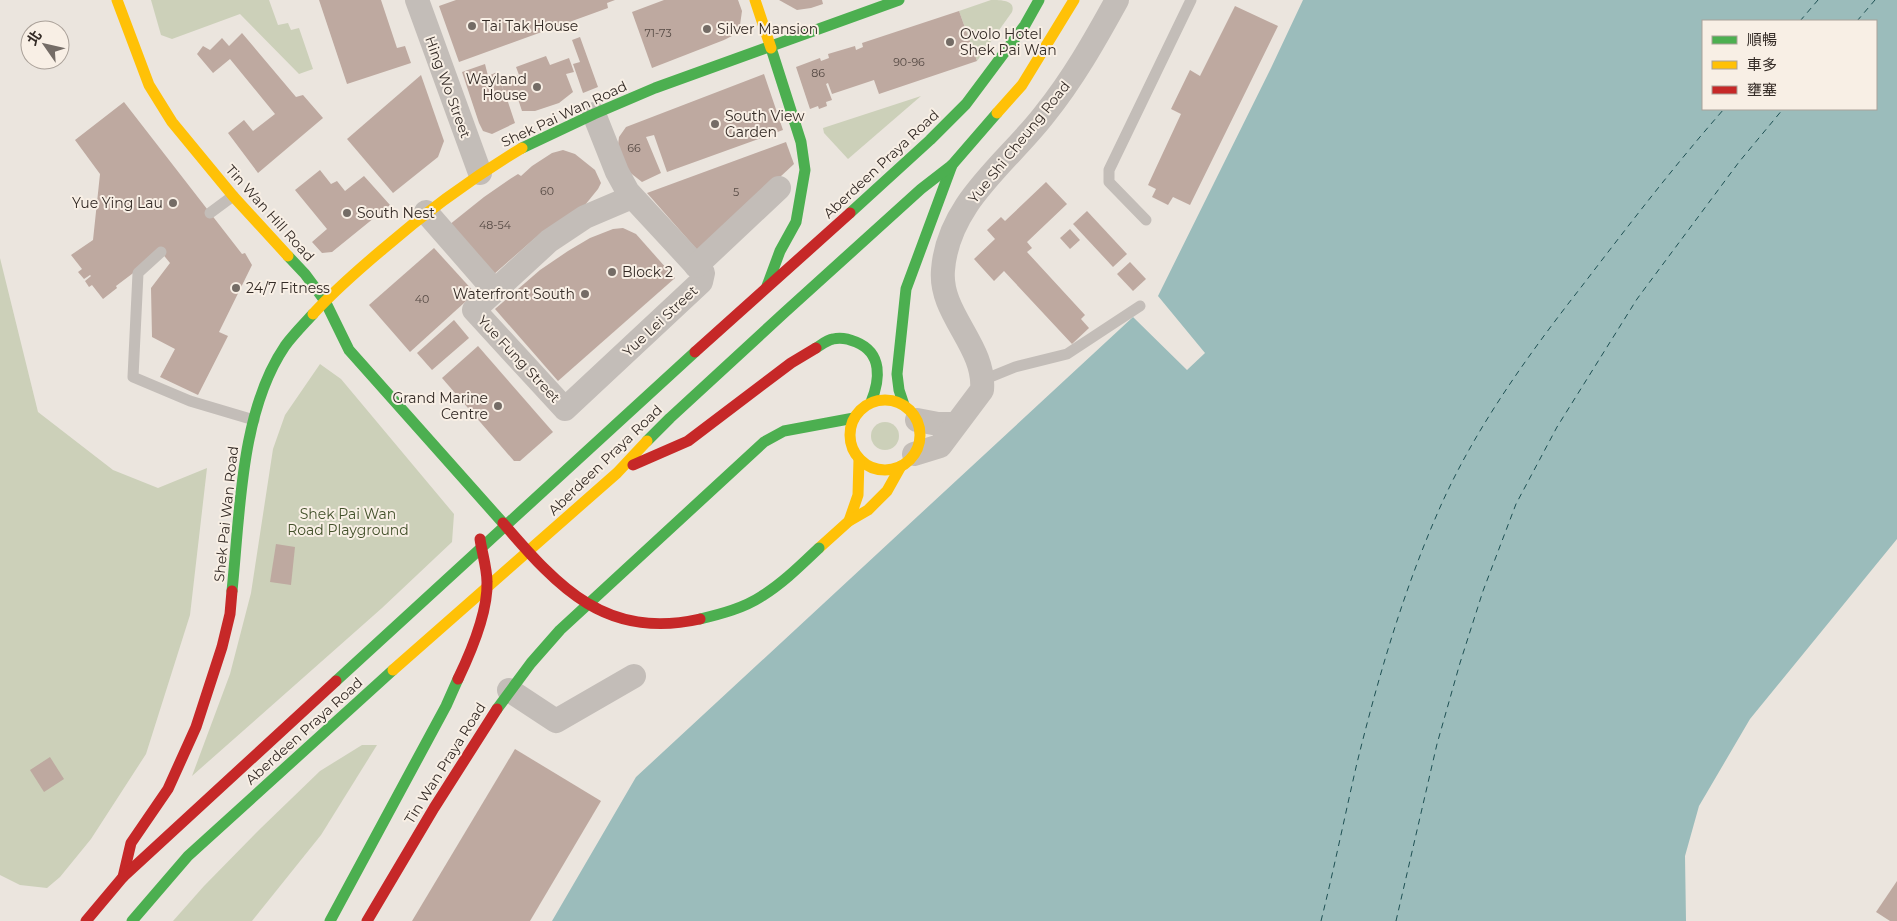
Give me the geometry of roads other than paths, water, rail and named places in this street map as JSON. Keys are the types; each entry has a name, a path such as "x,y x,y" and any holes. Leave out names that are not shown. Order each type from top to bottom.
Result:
{"main road":[{"name":"Tin Wan Hill Road","path":"117,0 149,85 172,122 233,196 296,264 325,301 349,350 554,581 580,600 610,615 641,625 668,625 687,622 738,608 762,596 849,521 868,510 887,491 908,460"},
{"path":"755,0 801,142 805,170 796,222 780,251 767,286"},
{"name":"Shek Pai Wan Road","path":"86,921 123,877 131,843 154,813 168,789 196,727 222,647 230,614 245,465 254,420 259,402 275,364 286,345 325,301 352,275 426,212 480,173 524,147 655,88 899,0"},
{"name":"Aberdeen Praya Road","path":"123,877 767,286 814,248 930,140 966,104 1025,25 1039,0"},
{"name":"Aberdeen Praya Road","path":"132,921 188,856 444,624 617,472 670,418 921,189 952,165 1022,85 1074,0"},
{"path":"910,413 894,401 871,402 862,408 854,418 849,433 853,450 859,459 866,465 880,470 892,470 908,460 919,442 920,430 899,390 897,374 906,289 952,165"},
{"path":"617,472 688,440 791,363 832,339 839,337 863,344 873,355 877,364 879,379 871,402"},
{"name":"Tin Wan Praya Road","path":"367,921 445,790 509,690 538,652 764,442 784,431 854,418"},
{"path":"816,426 832,431 850,442"},
{"path":"849,521 860,484 859,459"},
{"path":"466,482 472,505"},
{"path":"330,921 446,706 468,660 483,611 487,582 478,530"}],"street":[{"name":"Hing Wo Street","path":"417,0 480,173"},
{"name":"Yue Shi Cheung Road","path":"983,380 976,353 955,316 945,292 942,273 944,254 956,224 981,184 1044,116 1085,59 1117,0"},
{"path":"594,114 617,172 632,197 696,266"},
{"name":"Yue Lei Street","path":"565,409 701,282 703,273 696,266 779,188"},
{"path":"426,212 495,291 549,241 585,217 632,197"},
{"name":"Yue Fung Street","path":"495,291 474,310 565,409"},
{"path":"908,460 940,446 982,390 983,380"},
{"path":"910,413 938,424 955,424"},
{"path":"509,690 556,722 634,676"}],"lane":[{"path":"1146,220 1109,182 1109,170 1191,0"},
{"path":"210,213 233,196"},
{"path":"161,252 138,273 133,377 190,401 254,420"},
{"path":"983,380 1015,367 1067,354 1140,306"}],"water":[{"path":"1303,0 1897,0 1897,539 1750,719 1699,806 1685,856 1686,921 552,921 636,777 1133,317 1187,370 1205,353 1158,296"}],"place":[{"name":"Tai Tak House","path":"472,26"},
{"name":"Silver Mansion","path":"707,29"},
{"name":"Ovolo Hotel Shek Pai Wan","path":"950,42"},
{"name":"Wayland House","path":"537,87"},
{"name":"South View Garden","path":"715,124"},
{"name":"Yue Ying Lau","path":"173,203"},
{"name":"South Nest","path":"347,213"},
{"name":"Block 2","path":"612,272"},
{"name":"24/7 Fitness","path":"236,288"},
{"name":"Waterfront South","path":"585,294"},
{"name":"Grand Marine Centre","path":"498,406"}],"park label":[{"name":"Shek Pai Wan Road Playground","path":"348,522"}]}
